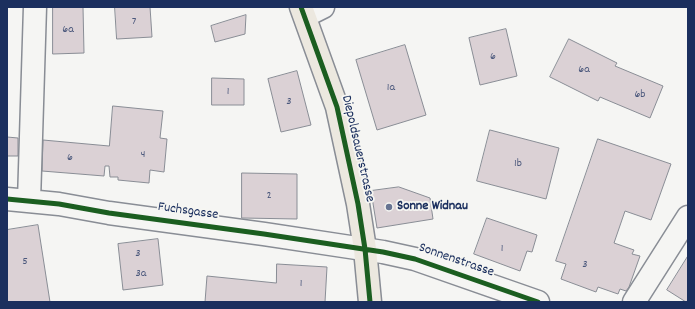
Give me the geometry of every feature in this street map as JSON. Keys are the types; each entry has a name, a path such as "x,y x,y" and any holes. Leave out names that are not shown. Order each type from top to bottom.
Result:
{"main road":[{"name":"Diepoldsauerstrasse","path":"309,10 337,107 358,204 365,249 370,302"}],"street":[{"path":"30,201 35,7"},
{"name":"Fuchsgasse","path":"7,199 30,201 365,249"},
{"path":"634,302 688,217"},
{"name":"Sonnenstrasse","path":"365,249 415,259 538,302"}],"building":[{"path":"53,7 83,7 84,53 53,54"},
{"path":"115,7 150,7 152,37 117,39"},
{"path":"246,15 245,34 215,42 211,26"},
{"path":"506,29 517,76 480,85 469,38"},
{"path":"569,39 617,63 615,66 663,86 650,118 600,97 598,101 550,77"},
{"path":"405,45 426,115 377,130 356,60"},
{"path":"297,71 311,125 281,132 268,79"},
{"path":"212,78 244,79 244,105 212,105"},
{"path":"113,106 163,111 160,138 167,139 164,172 150,170 149,183 118,180 118,177 110,177 109,166 105,166 104,176 42,171 43,140 109,146"},
{"path":"490,130 559,148 546,199 477,181"},
{"path":"7,137 18,138 18,156 7,156"},
{"path":"598,139 671,164 651,220 625,211 614,243 634,250 632,254 640,256 629,287 626,291 620,289 618,294 598,287 596,292 561,279 566,264 556,261"},
{"path":"242,173 297,174 297,219 242,218"},
{"path":"399,187 430,198 433,219 377,228 371,191"},
{"path":"487,218 537,235 532,252 527,251 520,271 474,254"},
{"path":"38,225 50,302 7,302 7,230"},
{"path":"158,239 163,285 123,290 118,244"},
{"path":"688,256 688,302 686,302 667,290"},
{"path":"277,264 327,267 325,302 205,302 207,276 276,283"}],"cycle path":[{"path":"301,7 337,107 358,204 365,249 370,302"},
{"path":"7,199 59,204 109,213 383,252 415,259 538,302"}],"place":[{"name":"Sonne Widnau","path":"389,207"}]}
